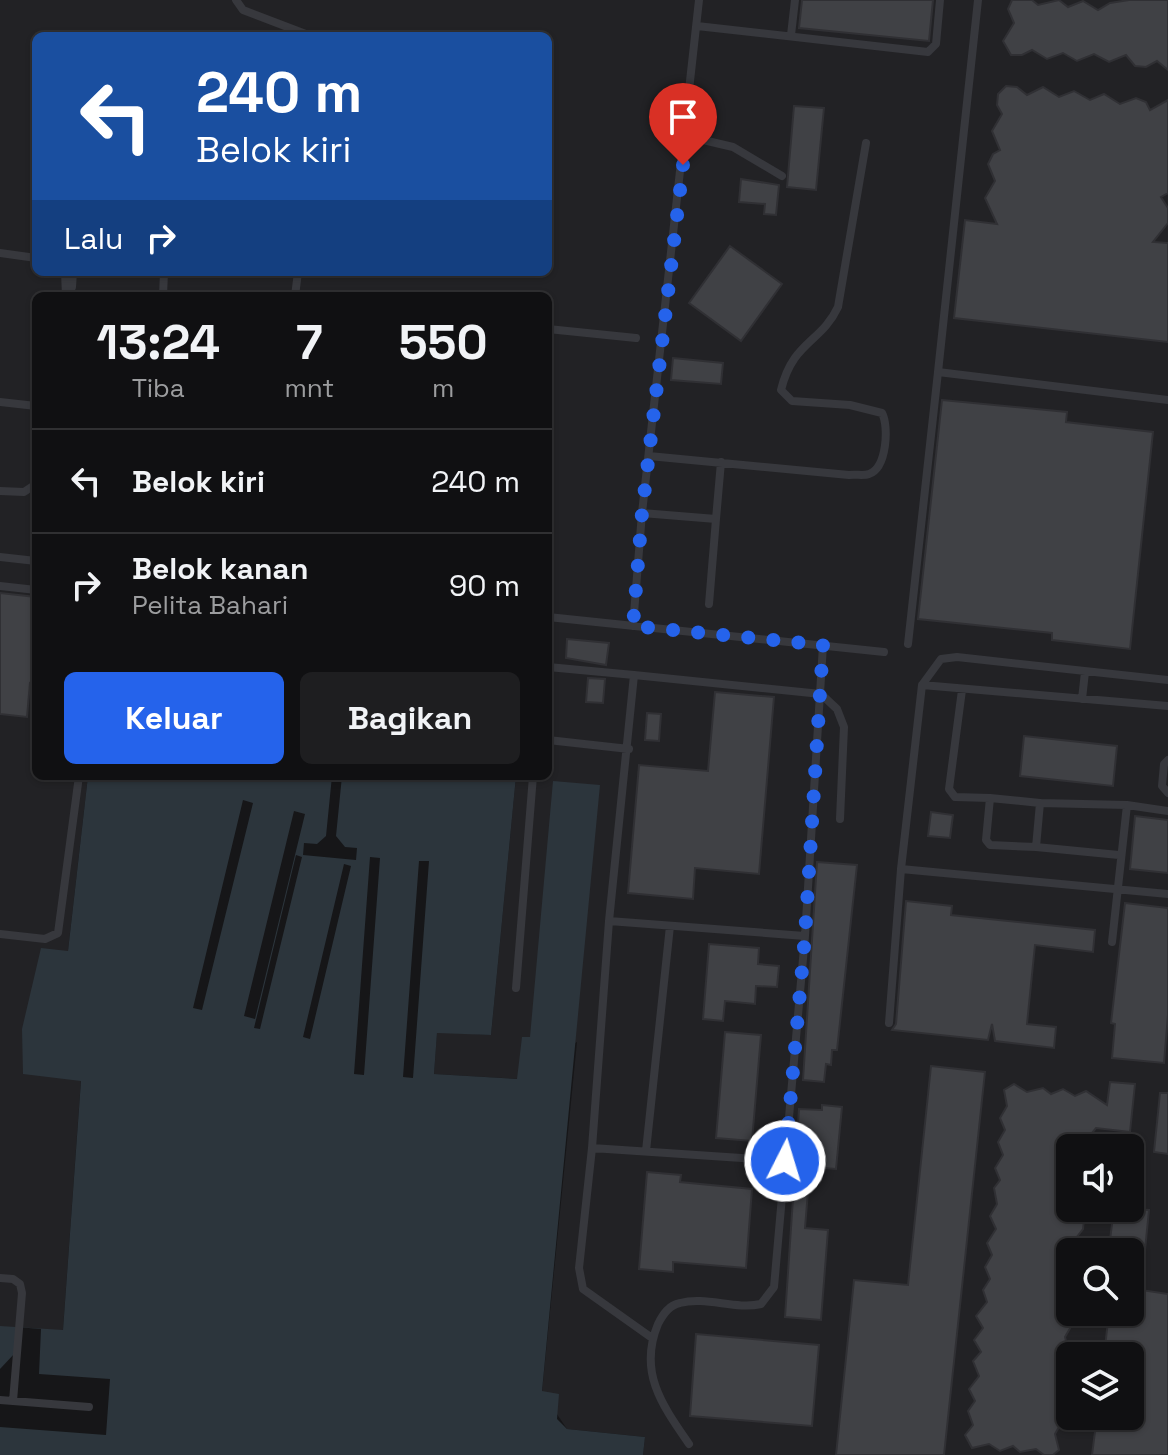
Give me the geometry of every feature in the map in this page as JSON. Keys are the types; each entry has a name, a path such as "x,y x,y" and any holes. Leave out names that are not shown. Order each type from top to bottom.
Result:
{"lane":[{"path":"236,0 243,10 301,32"},
{"path":"633,626 642,513 699,0"},
{"path":"791,35 795,0"},
{"path":"697,26 928,52 936,44 940,0"},
{"path":"908,644 978,0"},
{"path":"686,136 733,147 782,176"},
{"path":"649,456 849,475 869,474 881,460 885,438 882,413 850,405 792,401 781,390 789,365 801,346 832,320 838,307 866,143"},
{"path":"0,253 32,257"},
{"path":"552,329 636,338"},
{"path":"938,372 1168,400"},
{"path":"0,402 32,406"},
{"path":"709,604 721,462"},
{"path":"0,491 24,492 32,487"},
{"path":"642,513 716,519"},
{"path":"0,557 32,561"},
{"path":"0,586 32,590"},
{"path":"552,617 884,652"},
{"path":"689,1444 653,1385 649,1364 652,1338 662,1316 681,1302 755,1306 772,1295 805,936 823,645"},
{"path":"889,1023 901,869 922,685 934,664 957,657 1168,680"},
{"path":"552,667 821,694 837,709 844,727 840,819"},
{"path":"1082,699 1085,672"},
{"path":"634,675 579,1268 583,1289 652,1338"},
{"path":"922,685 1168,706"},
{"path":"962,690 949,789 955,797 1127,805 1168,811"},
{"path":"552,740 629,749"},
{"path":"1168,760 1164,764 1162,786 1168,793"},
{"path":"0,934 45,939 58,933 78,780"},
{"path":"516,988 533,780"},
{"path":"990,798 986,844 1119,855"},
{"path":"1036,847 1040,803"},
{"path":"1112,942 1119,855 1127,805"},
{"path":"901,869 1168,894"},
{"path":"609,921 805,936"},
{"path":"646,1151 670,926"},
{"path":"592,1148 785,1161"},
{"path":"0,1278 13,1279 20,1284 22,1293 13,1401"},
{"path":"0,1400 89,1407"}],"shaded area":[{"path":"0,0 1168,0 1168,1455 643,1455 645,1437 567,1429 542,1392 577,1042 518,1079 434,1074 437,1032 491,1035 516,780 552,780 552,292 32,292 32,780 88,780 68,951 81,1080 63,1330 0,1427"},
{"path":"88,780 516,780 491,1035 437,1033 434,1074 517,1079 522,1037 530,1037 553,781 600,785 542,1391 559,1394 557,1419 567,1429 645,1437 643,1455 0,1455 0,1326 63,1330 81,1081 23,1074 22,1029 41,948 68,951"}],"pier":[{"path":"332,780 342,780 336,836 345,847 357,848 356,860 303,855 304,843 317,844 326,836"},
{"path":"243,800 253,803 202,1010 193,1008"},
{"path":"294,811 305,814 255,1019 244,1016"},
{"path":"296,855 302,857 260,1029 254,1028"},
{"path":"370,857 380,858 364,1075 354,1074"},
{"path":"419,861 429,861 413,1078 403,1077"},
{"path":"344,864 351,866 310,1039 303,1037"},
{"path":"16,1327 41,1329 39,1374 110,1379 106,1435 0,1427 0,1369 15,1353"}],"building":[{"path":"802,0 933,0 929,41 799,28"},
{"path":"1012,0 1032,0 1038,5 1059,0 1068,7 1083,1 1098,10 1110,3 1129,0 1168,0 1168,70 1157,61 1146,67 1135,66 1126,55 1109,62 1094,54 1077,61 1063,53 1047,59 1032,50 1022,55 1011,55 1003,41 1014,23 1008,9"},
{"path":"1006,86 1017,87 1027,95 1043,87 1059,97 1074,91 1090,100 1104,94 1120,104 1136,98 1146,102 1150,110 1168,100 1168,193 1161,197 1168,208 1168,223 1153,242 1168,243 1168,342 954,318 965,220 997,224 985,198 995,181 988,164 993,154 1000,150 992,131 1002,114 997,105 998,94"},
{"path":"794,106 824,108 816,190 787,187"},
{"path":"741,179 779,185 776,215 764,214 765,204 739,202"},
{"path":"730,246 782,284 741,341 689,303"},
{"path":"673,358 723,363 721,384 671,380"},
{"path":"942,400 1067,412 1066,422 1153,432 1130,649 1052,640 1052,633 918,619"},
{"path":"0,593 32,597 32,683 27,717 0,714"},
{"path":"567,639 609,643 606,665 566,658"},
{"path":"588,678 605,679 603,703 586,702"},
{"path":"715,692 774,697 759,874 695,868 693,899 628,893 639,765 708,771"},
{"path":"647,713 661,714 659,741 645,740"},
{"path":"1024,736 1117,746 1113,786 1020,776"},
{"path":"931,812 953,815 950,838 928,836"},
{"path":"1135,816 1168,820 1168,873 1130,869"},
{"path":"817,862 857,865 837,1050 832,1050 831,1065 826,1064 824,1082 803,1080"},
{"path":"906,901 952,906 951,915 1095,930 1093,952 1035,945 1027,1024 1056,1027 1054,1048 995,1041 992,1024 988,1040 892,1030 896,1024"},
{"path":"1125,903 1168,908 1168,1015 1164,1063 1112,1058 1115,1024 1111,1023"},
{"path":"709,944 759,948 758,964 779,966 777,987 756,986 755,1004 725,1001 723,1021 703,1019"},
{"path":"725,1032 761,1035 752,1141 716,1138"},
{"path":"931,1066 985,1072 944,1455 836,1455 854,1280 908,1285"},
{"path":"1110,1082 1135,1084 1130,1132 1096,1128 1091,1134 1056,1134 1056,1222 1084,1222 1076,1238 1056,1238 1056,1326 1071,1326 1065,1337 1066,1342 1056,1342 1055,1434 1059,1450 1053,1455 1044,1455 1036,1449 1020,1452 1013,1446 1000,1451 989,1444 972,1448 965,1435 973,1425 968,1411 975,1401 969,1389 979,1376 973,1361 981,1352 974,1340 983,1328 976,1316 987,1302 983,1290 990,1279 985,1267 992,1255 987,1243 996,1229 990,1216 997,1204 994,1188 1000,1180 995,1168 1003,1155 998,1142 1005,1130 1000,1118 1007,1106 1004,1090 1014,1084 1027,1092 1043,1088 1051,1094 1063,1089 1075,1096 1086,1091 1107,1105"},
{"path":"1160,1093 1168,1093 1168,1154 1154,1152"},
{"path":"822,1105 842,1107 836,1169 810,1167 805,1228 828,1230 821,1320 785,1317 799,1109 822,1110"},
{"path":"647,1172 681,1175 680,1182 752,1189 746,1268 673,1262 673,1272 639,1269"},
{"path":"1144,1210 1149,1210 1144,1260 1144,1238 1110,1238 1112,1222 1144,1222"},
{"path":"1144,1290 1168,1294 1168,1455 1092,1455 1095,1430 1144,1430 1144,1342 1106,1342 1107,1326 1144,1326"},
{"path":"696,1334 819,1345 812,1426 690,1416"}],"route":[{"path":"683,165 642,513 633,626 823,645 805,936 785,1161"}]}
